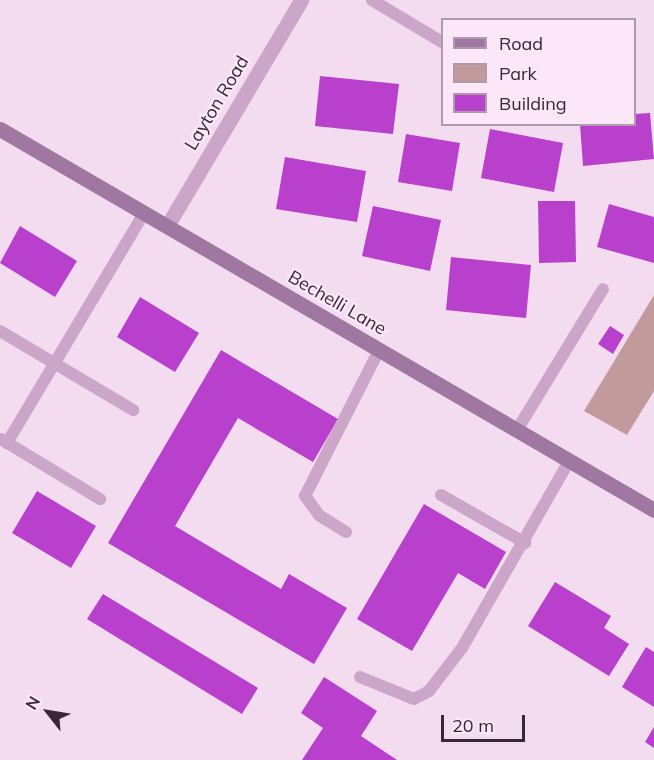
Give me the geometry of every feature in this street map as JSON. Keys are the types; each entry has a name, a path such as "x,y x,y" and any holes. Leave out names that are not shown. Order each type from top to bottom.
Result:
{"main road":[{"name":"Bechelli Lane","path":"0,129 654,510"}],"street":[{"name":"Layton Road","path":"167,226 301,0"}],"lane":[{"path":"372,0 441,41"},
{"path":"100,499 4,441 144,213"},
{"path":"517,430 603,289"},
{"path":"0,332 133,411"},
{"path":"346,532 319,515 305,496 379,350"},
{"path":"360,677 414,699 429,691 462,648 525,543 569,461"},
{"path":"441,495 525,543"}],"green space":[{"path":"654,295 654,391 627,435 584,411"}],"building":[{"path":"320,76 399,84 393,134 315,126"},
{"path":"650,113 654,159 583,166 580,126 636,126 636,114"},
{"path":"490,129 563,143 554,192 481,178"},
{"path":"406,134 460,143 452,191 398,182"},
{"path":"285,157 366,171 357,222 276,209"},
{"path":"538,201 575,201 576,262 539,263"},
{"path":"609,204 654,217 654,263 597,247"},
{"path":"373,206 441,220 430,271 362,256"},
{"path":"20,226 77,261 55,297 0,263"},
{"path":"451,257 531,265 526,318 446,310"},
{"path":"140,297 199,333 175,372 117,337"},
{"path":"610,326 624,335 613,354 598,344"},
{"path":"221,350 338,419 313,462 238,418 175,526 281,589 289,574 347,608 314,664 108,543"},
{"path":"37,491 96,526 71,568 12,533"},
{"path":"424,504 506,552 485,589 458,573 412,651 357,619"},
{"path":"555,582 611,616 604,628 629,644 609,676 528,626"},
{"path":"103,594 258,688 242,714 87,619"},
{"path":"646,647 654,652 654,707 622,687"},
{"path":"324,677 377,711 361,736 397,760 302,760 323,728 301,713"},
{"path":"654,727 654,748 645,742"}]}
